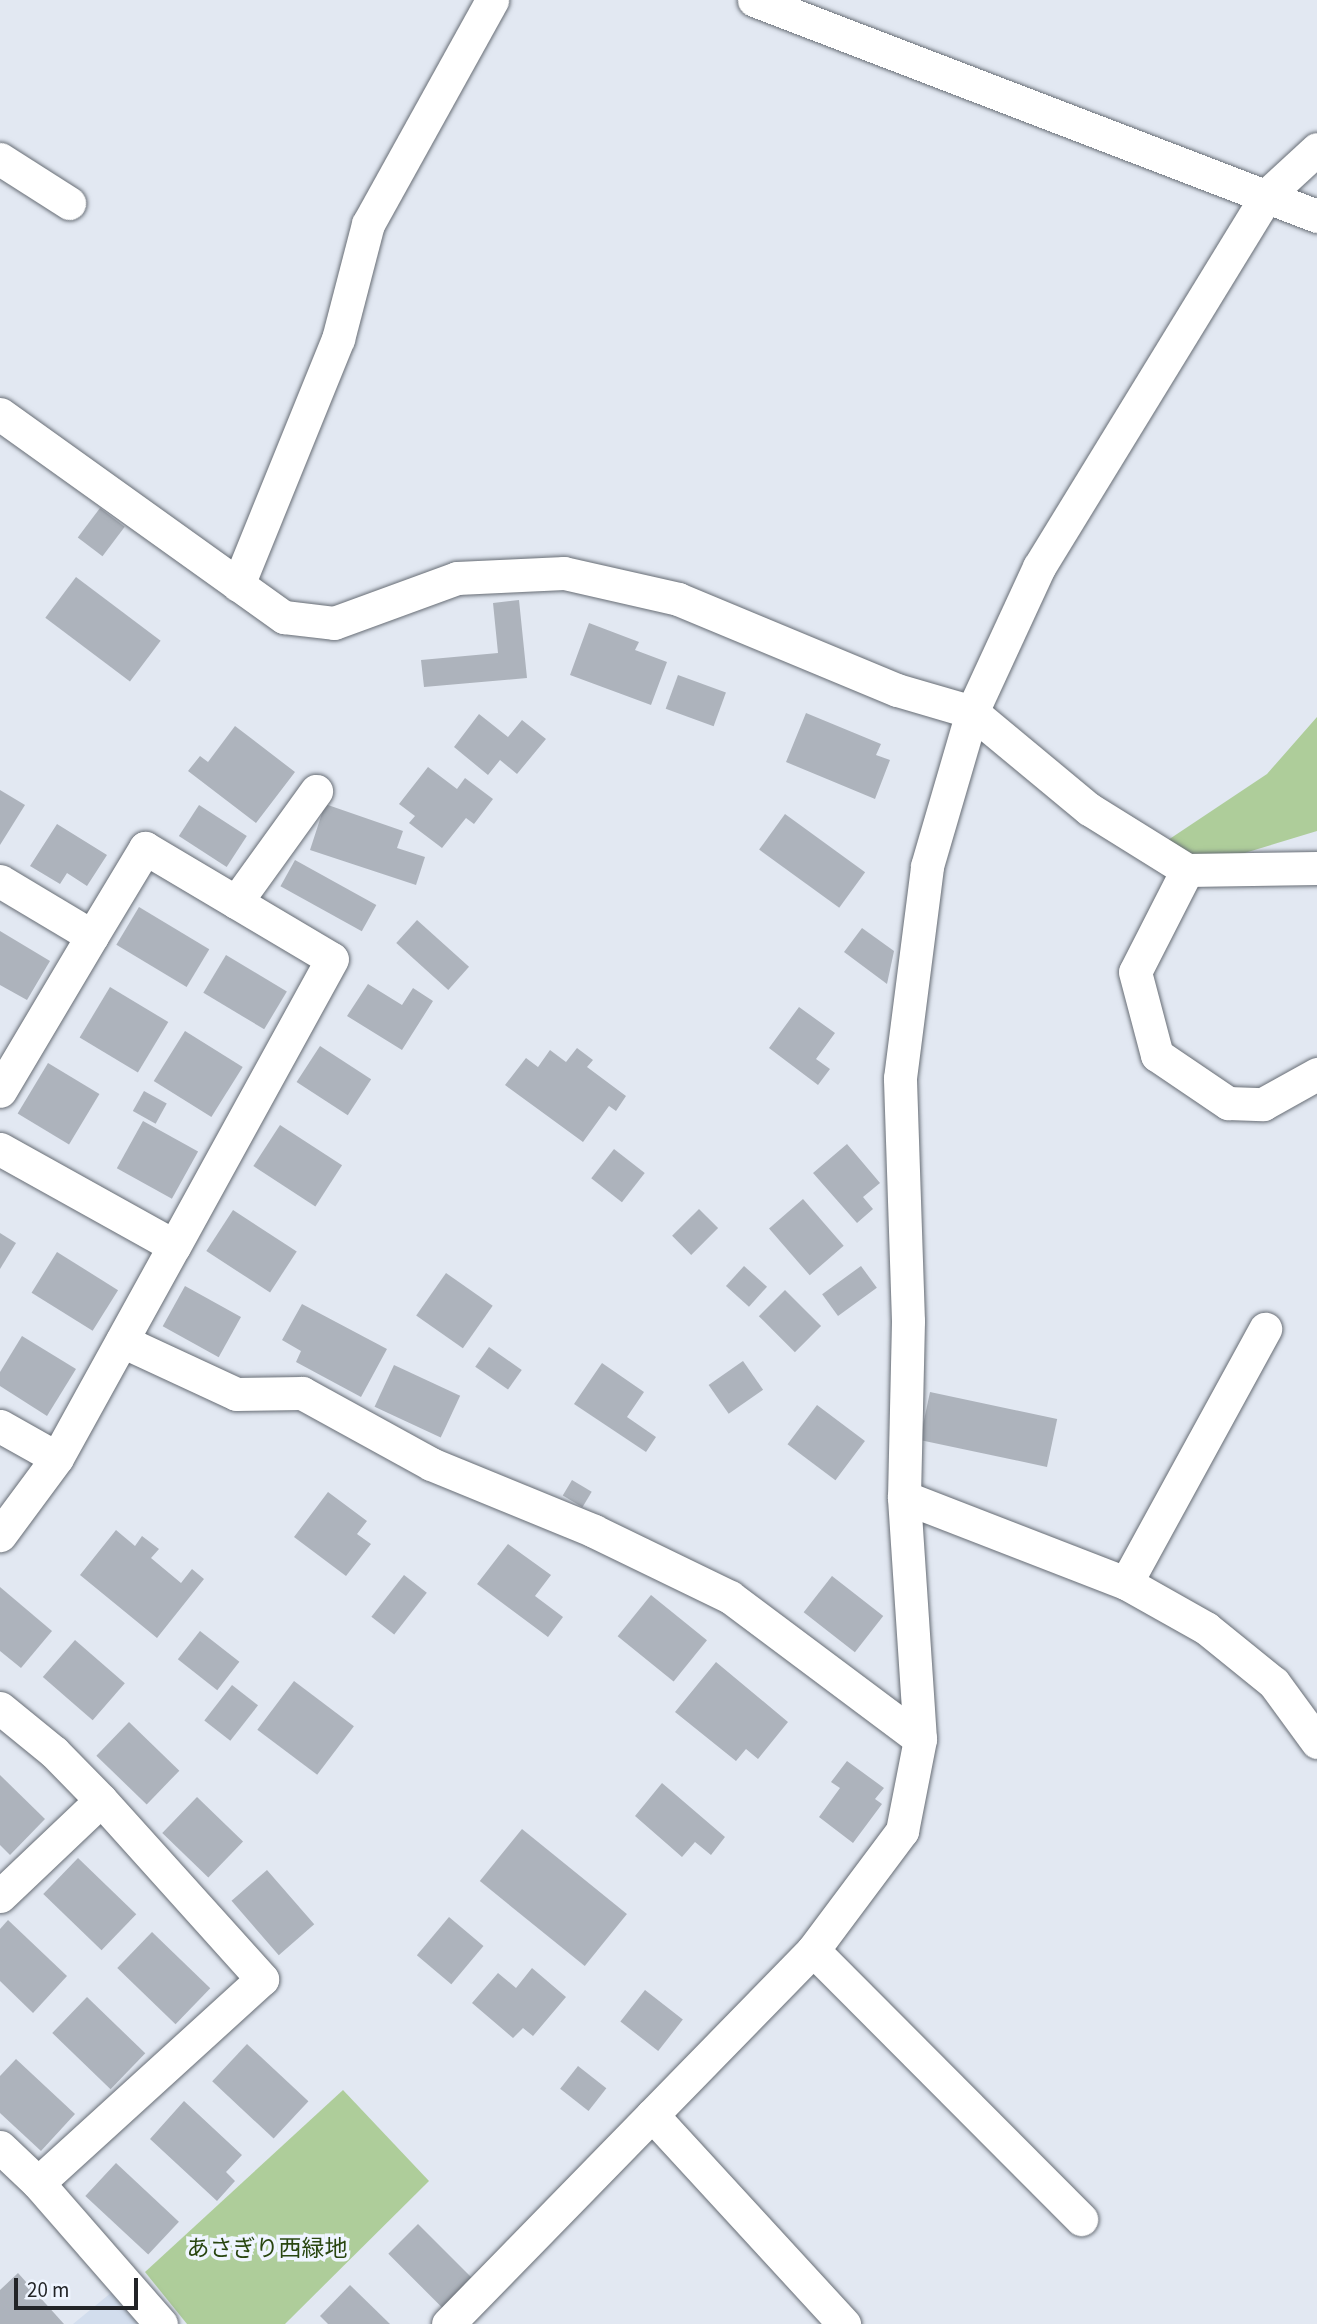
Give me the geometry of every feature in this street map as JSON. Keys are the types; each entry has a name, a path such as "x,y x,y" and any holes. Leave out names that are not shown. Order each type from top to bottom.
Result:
{"street":[{"path":"238,586 338,339 368,224 492,0"},
{"path":"754,0 1317,216"},
{"path":"448,2324 813,1950 902,1831 920,1739 904,1497 908,1321 900,1078 927,866 972,712 1039,567 1266,196 1317,149"},
{"path":"0,159 69,203"},
{"path":"0,414 284,617 334,623 457,578 564,573 677,599 897,690 972,712 1089,809 1187,870 1317,868"},
{"path":"236,902 316,792"},
{"path":"0,1091 145,848 332,959 57,1458 0,1535"},
{"path":"1187,870 1135,972 1157,1055 1228,1103 1263,1104 1317,1074"},
{"path":"0,881 92,936"},
{"path":"0,1149 174,1246"},
{"path":"1126,1583 1265,1329"},
{"path":"122,1341 236,1394 302,1394 431,1464 594,1531 718,1591 920,1739"},
{"path":"0,1426 57,1458"},
{"path":"904,1497 1126,1583 1206,1628 1274,1683 1317,1742"},
{"path":"0,1708 54,1752 101,1800 262,1979 38,2183"},
{"path":"0,1896 101,1800"},
{"path":"813,1950 1081,2220"},
{"path":"652,2115 844,2324"},
{"path":"0,2147 38,2183 161,2324"}],"shaded area":[{"path":"112,2292 138,2324 73,2324"}],"green space":[{"path":"1317,717 1317,831 1228,858 1194,855 1165,842 1267,774"},
{"name":"あさぎり西緑地","path":"343,2090 429,2181 285,2324 187,2324 145,2272"}],"building":[{"path":"100,508 125,527 102,556 78,538"},
{"path":"76,577 161,641 130,682 45,618"},
{"path":"519,600 527,678 424,687 421,660 498,653 493,603"},
{"path":"589,623 639,642 635,650 667,662 651,705 570,675"},
{"path":"678,675 726,692 714,726 666,709"},
{"path":"806,713 881,744 876,755 890,760 875,799 786,762"},
{"path":"479,714 508,737 522,720 546,739 517,774 500,760 488,775 454,747"},
{"path":"235,726 295,772 256,823 188,771 200,756 208,762"},
{"path":"428,767 457,789 465,778 493,799 474,824 466,818 442,848 409,823 415,816 399,804"},
{"path":"0,790 25,805 0,845"},
{"path":"325,804 403,831 397,848 425,857 416,885 310,850"},
{"path":"199,805 247,836 227,867 179,836"},
{"path":"785,814 865,872 839,908 759,850"},
{"path":"57,824 107,855 87,886 67,873 60,884 30,866"},
{"path":"295,860 376,905 362,931 280,886"},
{"path":"139,907 209,949 187,987 116,945"},
{"path":"417,920 469,967 448,990 396,943"},
{"path":"862,928 894,951 887,984 844,952"},
{"path":"0,931 50,961 27,1000 0,985"},
{"path":"226,955 287,992 264,1029 203,993"},
{"path":"368,984 402,1005 413,988 433,1001 402,1050 347,1016"},
{"path":"110,987 168,1022 138,1073 80,1038"},
{"path":"799,1007 835,1033 816,1059 830,1069 818,1085 769,1048"},
{"path":"185,1031 243,1067 211,1117 154,1081"},
{"path":"320,1046 371,1079 348,1115 297,1082"},
{"path":"577,1048 593,1060 587,1067 626,1096 616,1111 609,1106 583,1142 505,1085 526,1058 538,1067 550,1050 566,1062"},
{"path":"48,1063 99,1094 69,1144 18,1114"},
{"path":"144,1091 167,1104 156,1124 133,1111"},
{"path":"143,1121 198,1152 172,1199 117,1168"},
{"path":"280,1125 342,1165 315,1206 253,1166"},
{"path":"847,1144 880,1183 863,1197 873,1209 857,1223 813,1173"},
{"path":"614,1149 645,1173 622,1202 591,1178"},
{"path":"803,1199 844,1246 810,1275 769,1229"},
{"path":"699,1209 718,1228 691,1255 672,1236"},
{"path":"233,1210 297,1251 270,1292 206,1251"},
{"path":"0,1233 16,1243 0,1269"},
{"path":"57,1252 118,1290 93,1331 32,1293"},
{"path":"744,1266 767,1287 749,1307 726,1286"},
{"path":"861,1266 877,1288 838,1316 822,1294"},
{"path":"446,1273 493,1306 463,1348 416,1316"},
{"path":"185,1286 241,1317 219,1357 163,1326"},
{"path":"785,1290 821,1326 795,1352 759,1316"},
{"path":"302,1304 387,1349 361,1397 296,1362 301,1351 282,1340"},
{"path":"22,1336 76,1369 47,1416 0,1386 0,1372"},
{"path":"489,1347 522,1370 508,1390 475,1367"},
{"path":"743,1361 763,1390 729,1414 709,1385"},
{"path":"602,1363 644,1392 627,1417 656,1437 646,1452 574,1404"},
{"path":"394,1365 460,1396 441,1438 375,1407"},
{"path":"930,1392 1057,1419 1047,1467 920,1440"},
{"path":"817,1405 865,1441 835,1480 788,1444"},
{"path":"572,1480 592,1492 582,1507 563,1495"},
{"path":"328,1492 367,1521 357,1534 371,1544 346,1576 294,1537"},
{"path":"116,1530 135,1546 142,1536 159,1549 151,1558 181,1583 192,1569 204,1579 157,1638 80,1575"},
{"path":"508,1544 551,1575 535,1596 563,1617 548,1637 477,1584"},
{"path":"404,1575 427,1593 394,1635 371,1617"},
{"path":"832,1576 883,1616 855,1652 804,1612"},
{"path":"0,1587 52,1631 21,1668 0,1651"},
{"path":"651,1595 707,1640 674,1681 618,1636"},
{"path":"200,1631 239,1662 217,1690 178,1659"},
{"path":"75,1640 125,1683 93,1720 43,1677"},
{"path":"716,1662 788,1722 758,1759 746,1749 736,1761 675,1712"},
{"path":"294,1681 354,1726 317,1775 257,1730"},
{"path":"232,1685 258,1705 230,1741 204,1720"},
{"path":"129,1722 179,1771 147,1804 96,1756"},
{"path":"847,1761 884,1788 875,1799 882,1804 853,1843 819,1817 840,1788 831,1782"},
{"path":"0,1775 45,1819 10,1855 0,1845"},
{"path":"662,1783 725,1837 711,1855 695,1842 682,1857 635,1816"},
{"path":"197,1797 243,1841 208,1877 162,1833"},
{"path":"522,1829 627,1914 585,1966 480,1881"},
{"path":"78,1858 136,1914 102,1950 43,1894"},
{"path":"267,1870 314,1924 279,1955 232,1901"},
{"path":"449,1917 483,1946 451,1984 417,1955"},
{"path":"8,1920 67,1976 33,2013 0,1981 0,1929"},
{"path":"152,1932 210,1988 176,2024 117,1968"},
{"path":"532,1968 566,1997 533,2036 523,2028 513,2038 472,2003 498,1973 516,1988"},
{"path":"645,1990 683,2020 658,2051 620,2022"},
{"path":"87,1997 145,2053 111,2089 52,2033"},
{"path":"247,2044 308,2101 274,2139 212,2081"},
{"path":"16,2059 75,2114 41,2151 0,2113 0,2076"},
{"path":"578,2066 606,2088 589,2111 560,2089"},
{"path":"184,2101 242,2155 226,2172 235,2181 217,2201 150,2139"},
{"path":"116,2163 179,2222 148,2255 85,2196"},
{"path":"418,2224 472,2278 442,2307 388,2254"},
{"path":"18,2273 64,2324 0,2324 0,2290"},
{"path":"350,2285 390,2324 328,2324 320,2316"}]}
